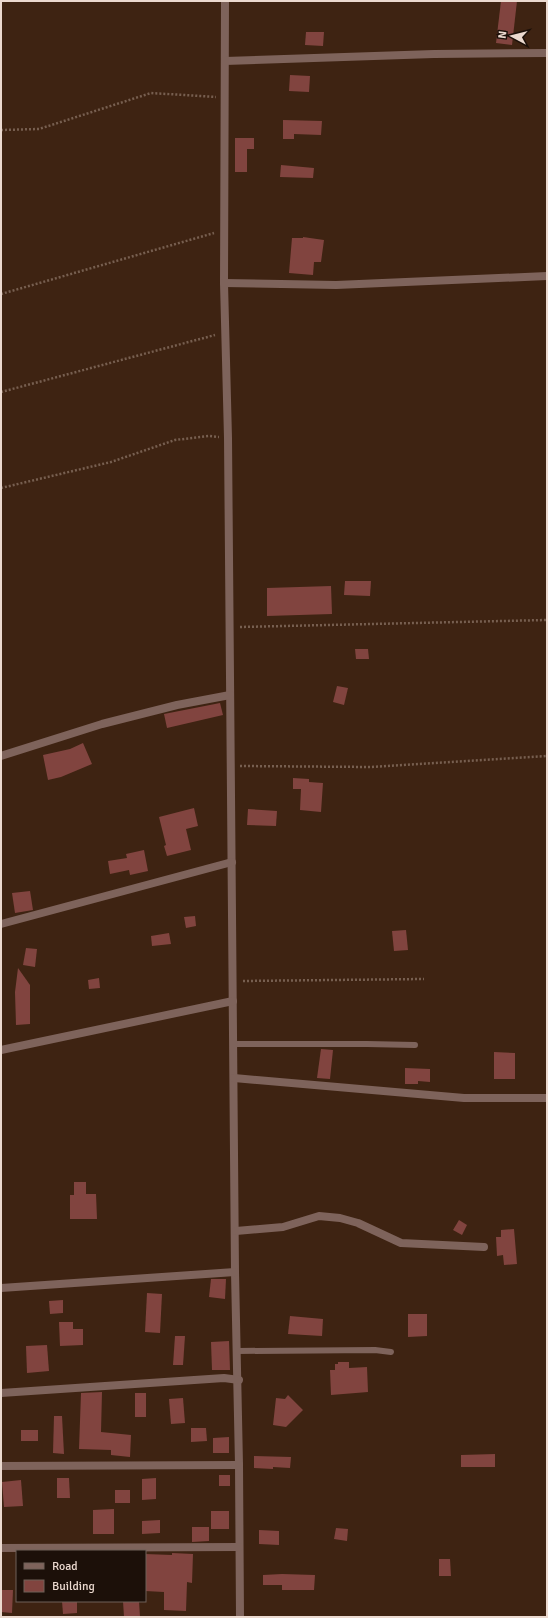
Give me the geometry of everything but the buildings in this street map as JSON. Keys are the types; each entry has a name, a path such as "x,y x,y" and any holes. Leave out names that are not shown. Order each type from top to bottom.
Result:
{"street":[{"path":"224,1 224,283 228,438 236,1272 240,1465 240,1617"},
{"path":"224,61 434,54 547,53"},
{"path":"224,283 336,285 547,276"},
{"path":"1,756 102,724 177,705 230,695"},
{"path":"1,924 232,862"},
{"path":"1,1050 233,1001"},
{"path":"234,1078 464,1098 547,1098"},
{"path":"236,1231 284,1227 319,1216 340,1218 358,1223 401,1243 484,1247"},
{"path":"1,1288 236,1272"},
{"path":"1,1393 224,1378 238,1380"},
{"path":"1,1466 240,1465"},
{"path":"1,1548 239,1547"}],"lane":[{"path":"234,1044 416,1045"},
{"path":"238,1351 375,1350 391,1352"}],"path":[{"path":"1,130 39,129 151,93 224,97"},
{"path":"1,294 224,230"},
{"path":"1,392 225,332"},
{"path":"1,488 111,462 175,440 209,436 228,438"},
{"path":"229,628 547,620"},
{"path":"231,766 371,767 547,756"},
{"path":"233,982 424,979"}]}
